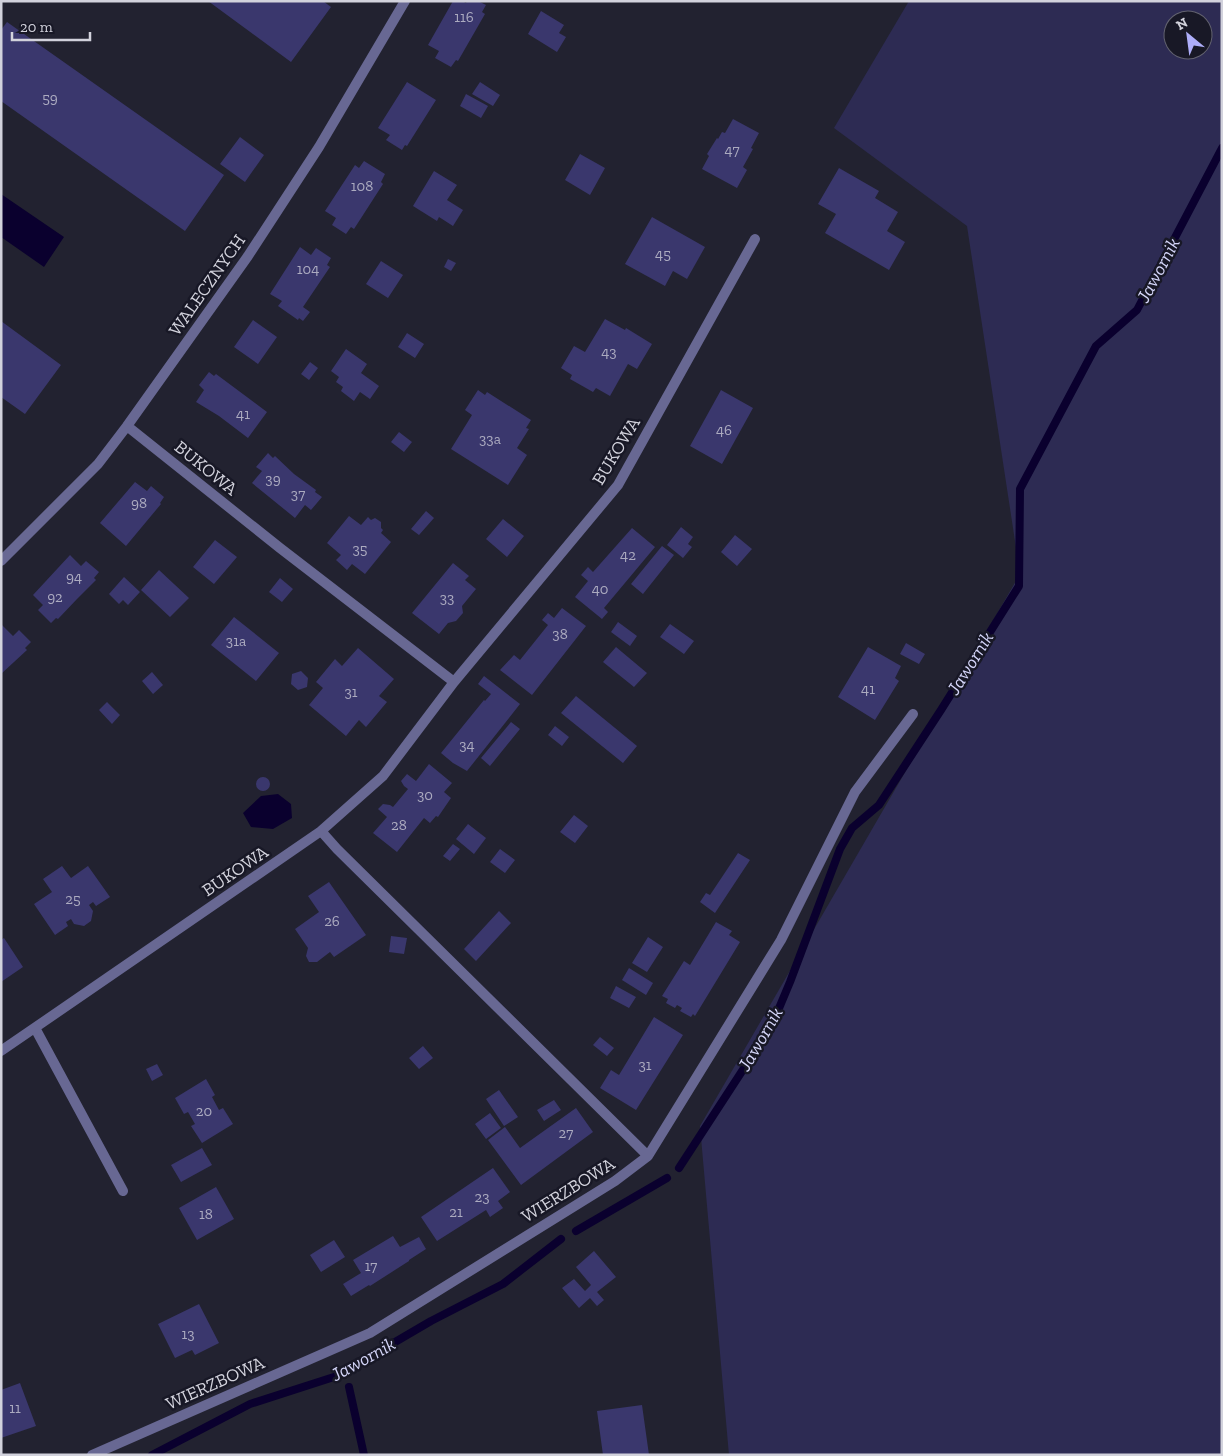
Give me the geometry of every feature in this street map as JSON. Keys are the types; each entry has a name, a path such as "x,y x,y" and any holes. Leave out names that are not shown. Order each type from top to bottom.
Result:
{"street":[{"name":"WALECZNYCH","path":"1,561 98,464 127,426 248,256 315,154 405,1"},
{"name":"BUKOWA","path":"1,1051 320,831 383,776 454,682 618,485 755,239"},
{"name":"BUKOWA","path":"127,426 280,548 454,682"},
{"path":"648,1156 780,940 855,792 913,714"},
{"name":"WIERZBOWA","path":"92,1455 370,1333 615,1180 648,1156 320,831"},
{"path":"34,1028 123,1191"}],"shaded area":[{"path":"909,1 1222,1 1222,1455 729,1455 700,1126 1020,574 967,226 834,128"},
{"path":"1,194 64,237 44,267 1,237"},
{"path":"278,794 291,804 292,818 273,829 251,827 243,813 261,796"}],"building":[{"path":"208,1 323,1 331,7 291,62"},
{"path":"453,1 466,3 467,1 478,1 486,5 482,12 485,14 458,61 456,60 451,67 435,58 439,51 428,45"},
{"path":"541,11 564,25 559,33 566,37 557,52 528,34"},
{"path":"7,22 224,175 185,231 1,101 1,30"},
{"path":"407,82 436,100 407,146 405,145 402,150 386,140 390,135 378,128"},
{"path":"480,82 500,95 493,106 472,94"},
{"path":"466,94 488,106 481,118 460,106"},
{"path":"733,119 759,133 743,167 747,170 737,188 702,169 709,156 707,154 722,132 725,133"},
{"path":"240,137 264,155 245,182 220,164"},
{"path":"580,154 605,168 590,195 565,180"},
{"path":"364,161 385,174 381,182 383,184 354,229 351,227 346,234 332,225 336,218 325,211 355,165 359,168"},
{"path":"839,168 879,191 875,198 898,212 887,231 905,242 889,270 825,233 836,214 818,204"},
{"path":"434,171 457,185 447,200 463,210 453,226 439,217 437,221 413,206"},
{"path":"652,217 705,247 687,279 673,271 665,286 625,264"},
{"path":"300,247 311,255 316,248 331,258 327,265 330,267 303,307 310,312 303,321 299,318 298,320 278,306 282,301 270,294"},
{"path":"448,259 456,263 451,271 444,267"},
{"path":"381,261 403,275 388,298 366,284"},
{"path":"605,319 625,330 626,328 652,344 637,369 628,364 610,396 596,388 593,392 570,379 572,375 561,368 574,346 585,352"},
{"path":"253,320 277,337 258,364 234,347"},
{"path":"1,321 61,365 25,414 1,397"},
{"path":"407,333 424,344 415,358 398,347"},
{"path":"346,349 367,364 361,373 379,386 370,399 360,392 354,401 341,391 343,387 336,382 339,377 331,371"},
{"path":"310,362 318,368 309,380 301,374"},
{"path":"209,372 214,376 216,374 267,412 248,438 219,416 196,402 204,390 199,385"},
{"path":"478,390 485,395 487,392 531,420 526,428 529,429 517,448 527,455 508,485 451,449 472,415 465,410"},
{"path":"721,390 753,408 722,464 690,446"},
{"path":"399,432 412,442 404,452 391,442"},
{"path":"268,453 273,458 275,456 322,497 311,510 305,505 295,518 252,483 262,471 256,467"},
{"path":"135,482 147,491 151,486 164,497 161,504 126,546 100,523"},
{"path":"426,511 434,518 419,535 411,529"},
{"path":"349,516 361,525 368,517 371,520 375,518 381,522 383,530 381,533 391,542 365,574 352,564 347,570 336,560 341,555 327,543"},
{"path":"503,519 524,536 507,557 486,539"},
{"path":"681,527 693,537 688,544 692,547 683,558 667,545"},
{"path":"632,528 655,547 604,608 608,612 602,619 575,597 588,581 581,575 588,567 593,572"},
{"path":"735,535 752,549 737,566 721,552"},
{"path":"215,540 237,557 214,584 193,567"},
{"path":"662,546 674,555 643,594 631,584"},
{"path":"70,555 81,566 86,561 99,572 94,578 96,580 58,619 56,618 51,623 38,610 43,605 33,595"},
{"path":"453,563 469,576 465,580 476,589 462,606 463,613 456,621 448,623 439,634 412,613"},
{"path":"159,570 189,598 170,617 141,590"},
{"path":"124,577 140,592 128,605 123,600 119,604 109,594"},
{"path":"280,578 293,589 282,602 269,592"},
{"path":"562,608 586,626 532,695 500,670 514,655 520,660 548,625 542,620 548,613 554,618"},
{"path":"234,617 279,653 256,681 211,645"},
{"path":"618,622 637,636 630,646 611,632"},
{"path":"670,624 694,641 684,654 660,637"},
{"path":"1,626 13,636 19,630 31,642 25,648 27,650 1,674"},
{"path":"906,643 925,654 919,664 900,654"},
{"path":"616,647 647,673 634,687 603,662"},
{"path":"868,647 901,666 895,678 899,681 875,720 838,697"},
{"path":"358,648 394,679 379,696 387,702 366,727 359,720 346,736 309,705 323,688 316,682 335,659 342,666"},
{"path":"301,671 308,678 307,687 298,690 291,684 292,674"},
{"path":"152,672 163,685 153,694 142,681"},
{"path":"484,676 520,704 467,771 441,753 491,694 478,684"},
{"path":"576,696 637,746 623,763 561,713"},
{"path":"107,702 120,715 112,724 99,710"},
{"path":"511,722 520,729 490,766 481,758"},
{"path":"555,726 569,737 562,746 548,735"},
{"path":"429,764 452,783 444,792 451,798 438,817 436,816 430,823 424,818 397,852 373,833 387,817 378,809 383,804 393,807 408,789 401,781 407,774 416,781"},
{"path":"260,777 266,777 270,784 266,791 260,791 256,787 256,781"},
{"path":"574,815 588,826 575,843 560,832"},
{"path":"468,824 486,838 474,854 456,839"},
{"path":"453,844 460,849 450,861 443,856"},
{"path":"500,849 515,860 505,873 490,862"},
{"path":"738,853 750,860 715,913 700,902 706,893 710,895"},
{"path":"62,866 71,878 88,866 110,897 96,906 93,902 89,905 93,911 91,921 84,926 74,924 71,919 66,922 68,926 55,935 34,904 52,892 43,879"},
{"path":"329,882 366,935 334,957 330,952 317,962 309,962 306,956 308,948 295,929 319,912 308,896"},
{"path":"499,911 511,923 476,961 464,949"},
{"path":"716,922 732,931 729,935 740,942 695,1016 693,1014 691,1017 680,1011 682,1008 677,1005 675,1008 666,1003 668,999 662,996 684,961 690,965"},
{"path":"391,936 407,938 404,954 389,952"},
{"path":"648,937 663,947 647,972 632,963"},
{"path":"4,938 23,967 1,982 1,940"},
{"path":"629,968 653,983 646,995 622,980"},
{"path":"616,986 636,997 629,1008 610,998"},
{"path":"654,1017 683,1035 636,1110 600,1088 611,1070 619,1075"},
{"path":"600,1037 614,1048 607,1056 593,1045"},
{"path":"423,1046 433,1058 419,1069 409,1058"},
{"path":"157,1064 163,1075 152,1081 146,1069"},
{"path":"206,1079 215,1095 212,1097 219,1110 223,1108 233,1124 202,1143 191,1126 195,1124 188,1112 184,1114 175,1098"},
{"path":"499,1090 518,1117 504,1126 486,1099"},
{"path":"554,1100 561,1110 544,1121 537,1110"},
{"path":"576,1108 593,1132 521,1185 488,1140 505,1127 520,1148"},
{"path":"490,1113 501,1128 486,1139 475,1124"},
{"path":"202,1148 212,1165 181,1182 171,1165"},
{"path":"493,1168 510,1192 498,1201 503,1208 490,1217 486,1210 437,1241 421,1217"},
{"path":"216,1187 234,1219 197,1240 179,1208"},
{"path":"393,1236 400,1247 419,1237 426,1249 370,1286 351,1296 343,1284 361,1273 353,1260"},
{"path":"334,1240 345,1257 321,1272 310,1255"},
{"path":"594,1251 616,1277 597,1292 604,1300 597,1306 590,1298 579,1308 562,1288 574,1279 585,1291 591,1285 576,1267"},
{"path":"199,1304 219,1343 195,1355 192,1350 175,1358 158,1324"},
{"path":"20,1383 36,1426 1,1438 1,1390"},
{"path":"642,1405 649,1455 603,1455 597,1411"}],"waterway":[{"name":"Jawornik","path":"679,1168 772,1025 840,849 852,828 879,805 1019,586 1020,489 1096,346 1137,310 1222,148"},
{"name":"Jawornik","path":"576,1231 667,1178"},
{"name":"Jawornik","path":"152,1455 250,1404 337,1376 431,1321 503,1284 561,1239"},
{"path":"349,1387 364,1455"}]}
